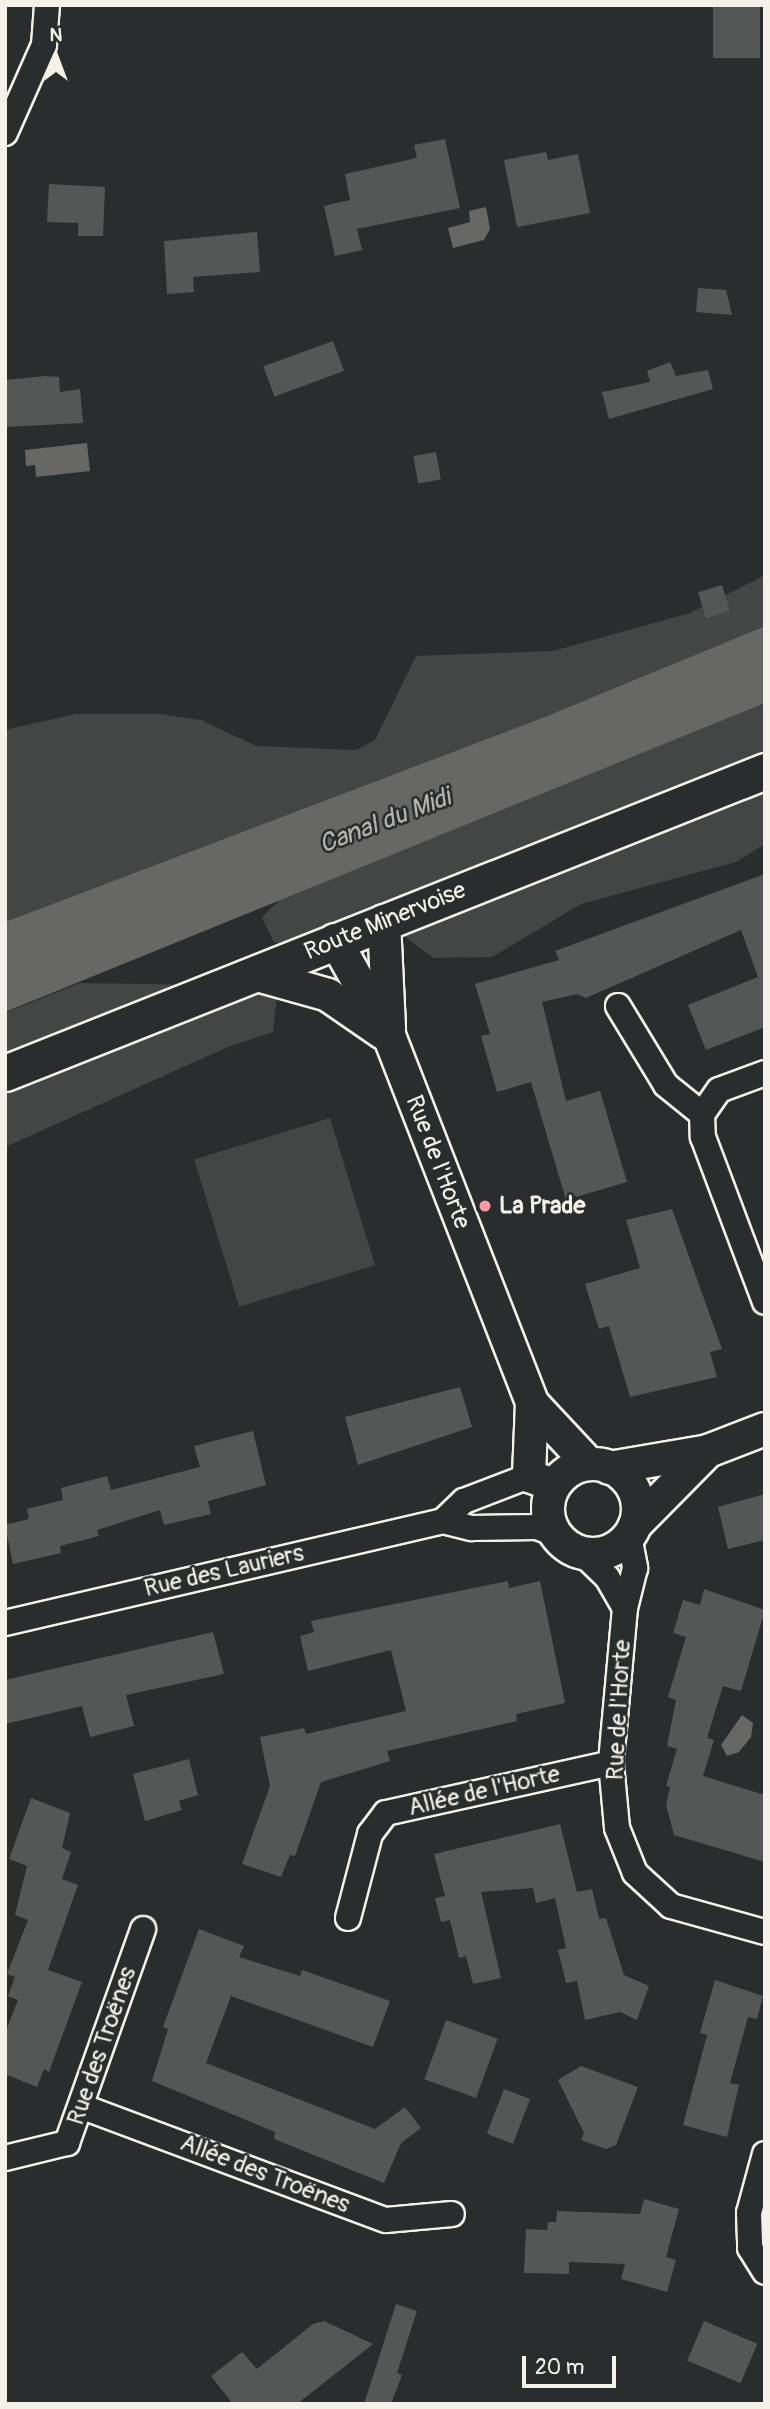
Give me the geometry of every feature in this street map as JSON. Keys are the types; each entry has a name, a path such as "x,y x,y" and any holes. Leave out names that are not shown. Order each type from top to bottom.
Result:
{"main road":[{"name":"Route Minervoise","path":"5,1073 765,771"}],"street":[{"path":"5,133 44,45 47,5"},
{"name":"Rue de l'Horte","path":"384,921 390,1038"},
{"name":"Rue de l'Horte","path":"335,940 390,1038 532,1403 542,1480"},
{"path":"254,974 328,995 390,1038"},
{"path":"618,1006 666,1086 702,1114"},
{"path":"765,1073 719,1090 702,1114 703,1137 765,1302"},
{"name":"Rue de l'Horte","path":"532,1403 599,1466"},
{"path":"708,1451 632,1531 608,1551 582,1553 555,1534 542,1480 599,1466 708,1451 765,1429"},
{"path":"599,1466 631,1485 636,1498 632,1531"},
{"name":"Rue des Lauriers","path":"443,1521 464,1501 542,1480"},
{"name":"Rue des Lauriers","path":"5,1623 443,1521 472,1528 537,1527 555,1534"},
{"name":"Rue de l'Horte","path":"632,1531 635,1568 625,1608 611,1763 617,1828 635,1873 671,1906 765,1932"},
{"name":"Rue de l'Horte","path":"582,1553 607,1577 625,1608"},
{"name":"Allée de l'Horte","path":"348,1918 370,1835 386,1813 611,1763"},
{"name":"Rue des Troënes","path":"5,2158 67,2143 83,2106 143,1929"},
{"name":"Allée des Troënes","path":"83,2106 386,2220 452,2214"},
{"path":"765,2154 749,2213 750,2248 765,2272"}],"shaded area":[{"path":"765,575 765,626 542,718 5,922 5,732 9,729 76,714 160,714 201,720 256,746 356,750 375,740 416,656 553,651 690,613"},
{"path":"765,703 765,844 736,862 581,904 492,957 433,958 403,935 322,965 273,941 262,917 281,899"},
{"path":"80,983 278,986 273,1032 228,1047 5,1147 5,1013"},
{"path":"330,1118 375,1265 239,1307 194,1160"}],"water":[{"path":"486,207 490,229 484,240 453,248 448,228 470,222 469,211"},
{"path":"87,443 90,471 36,477 35,465 26,466 25,450"},
{"name":"Canal du Midi","path":"765,626 765,703 5,1012 5,922 542,718"},
{"path":"742,1715 753,1723 751,1737 739,1752 727,1756 721,1745"}],"building":[{"path":"713,5 760,5 760,58 713,58"},
{"path":"445,139 460,208 357,229 362,250 335,256 324,206 350,200 345,174 417,158 414,145"},
{"path":"546,152 548,160 578,154 590,213 517,227 504,160"},
{"path":"49,184 105,187 103,236 78,236 78,223 47,222"},
{"path":"257,232 260,272 193,277 194,292 167,294 164,241"},
{"path":"698,288 726,290 732,315 696,312"},
{"path":"333,341 344,371 274,396 263,366"},
{"path":"670,362 676,376 708,370 713,389 609,419 602,392 650,382 647,371"},
{"path":"59,377 60,392 80,389 83,423 5,427 5,380"},
{"path":"436,452 441,480 418,484 413,456"},
{"path":"722,585 730,611 706,618 698,592"},
{"path":"765,874 765,1027 706,1050 688,1005 758,977 741,930 586,998 577,994 542,1002 566,1101 600,1091 627,1182 566,1200 531,1082 497,1092 481,1036 490,1034 475,984 559,960 555,951"},
{"path":"672,1209 722,1349 710,1352 717,1377 630,1397 609,1326 599,1329 585,1284 640,1268 626,1220"},
{"path":"460,1387 472,1427 358,1465 345,1417"},
{"path":"253,1431 266,1485 208,1501 211,1514 164,1525 160,1510 97,1530 99,1536 60,1546 61,1553 13,1564 5,1525 29,1519 27,1509 63,1500 61,1488 107,1476 111,1490 200,1467 194,1446"},
{"path":"765,1494 765,1540 728,1549 718,1507"},
{"path":"508,1581 509,1588 540,1581 565,1703 516,1714 517,1721 387,1751 390,1761 321,1782 295,1856 290,1855 281,1877 242,1864 270,1786 260,1737 304,1728 306,1734 406,1711 391,1650 308,1671 300,1636 314,1632 311,1621"},
{"path":"704,1589 765,1610 741,1691 723,1686 707,1738 714,1740 703,1776 765,1795 765,1862 674,1835 666,1805 670,1787 666,1786 677,1749 667,1746 676,1700 668,1697 686,1637 673,1633 683,1600 700,1605"},
{"path":"213,1632 224,1674 126,1695 134,1726 90,1737 82,1706 5,1724 5,1680"},
{"path":"189,1759 198,1795 179,1801 182,1810 145,1821 133,1774"},
{"path":"31,1798 70,1813 62,1848 71,1852 62,1879 78,1885 48,1970 82,1982 49,2072 44,2069 37,2087 5,2074 5,2033 18,2000 8,1996 15,1977 7,1974 28,1920 15,1915 27,1866 9,1859"},
{"path":"560,1824 577,1892 592,1889 599,1919 606,1918 624,1975 649,1986 637,2020 620,2012 585,2020 577,1981 566,1983 558,1950 566,1948 555,1898 536,1903 533,1888 481,1892 501,1978 473,1984 466,1956 459,1958 450,1920 441,1922 435,1898 445,1896 434,1854"},
{"path":"199,1929 244,1946 239,1957 300,1976 302,1970 390,2001 373,2047 231,1996 206,2063 375,2129 405,2107 421,2128 401,2143 384,2183 274,2139 275,2132 152,2081 168,2029 163,2027"},
{"path":"715,1980 763,1996 757,2019 748,2017 730,2083 739,2085 727,2137 683,2125 707,2035 700,2033"},
{"path":"446,2020 498,2039 476,2098 424,2079"},
{"path":"581,2066 638,2087 616,2145 606,2149 581,2140 584,2133 558,2080"},
{"path":"504,2089 530,2099 513,2144 487,2134"},
{"path":"644,2199 679,2209 666,2257 676,2260 667,2292 621,2279 625,2264 569,2262 569,2274 524,2273 526,2229 547,2230 548,2222 556,2222 557,2211 640,2214"},
{"path":"396,2304 417,2311 397,2373 402,2375 391,2404 364,2404"},
{"path":"324,2321 373,2344 297,2404 233,2404 211,2376 242,2352 257,2369 313,2324"},
{"path":"704,2321 757,2344 741,2383 687,2361"}],"place":[{"name":"La Prade","path":"485,1206"}]}
